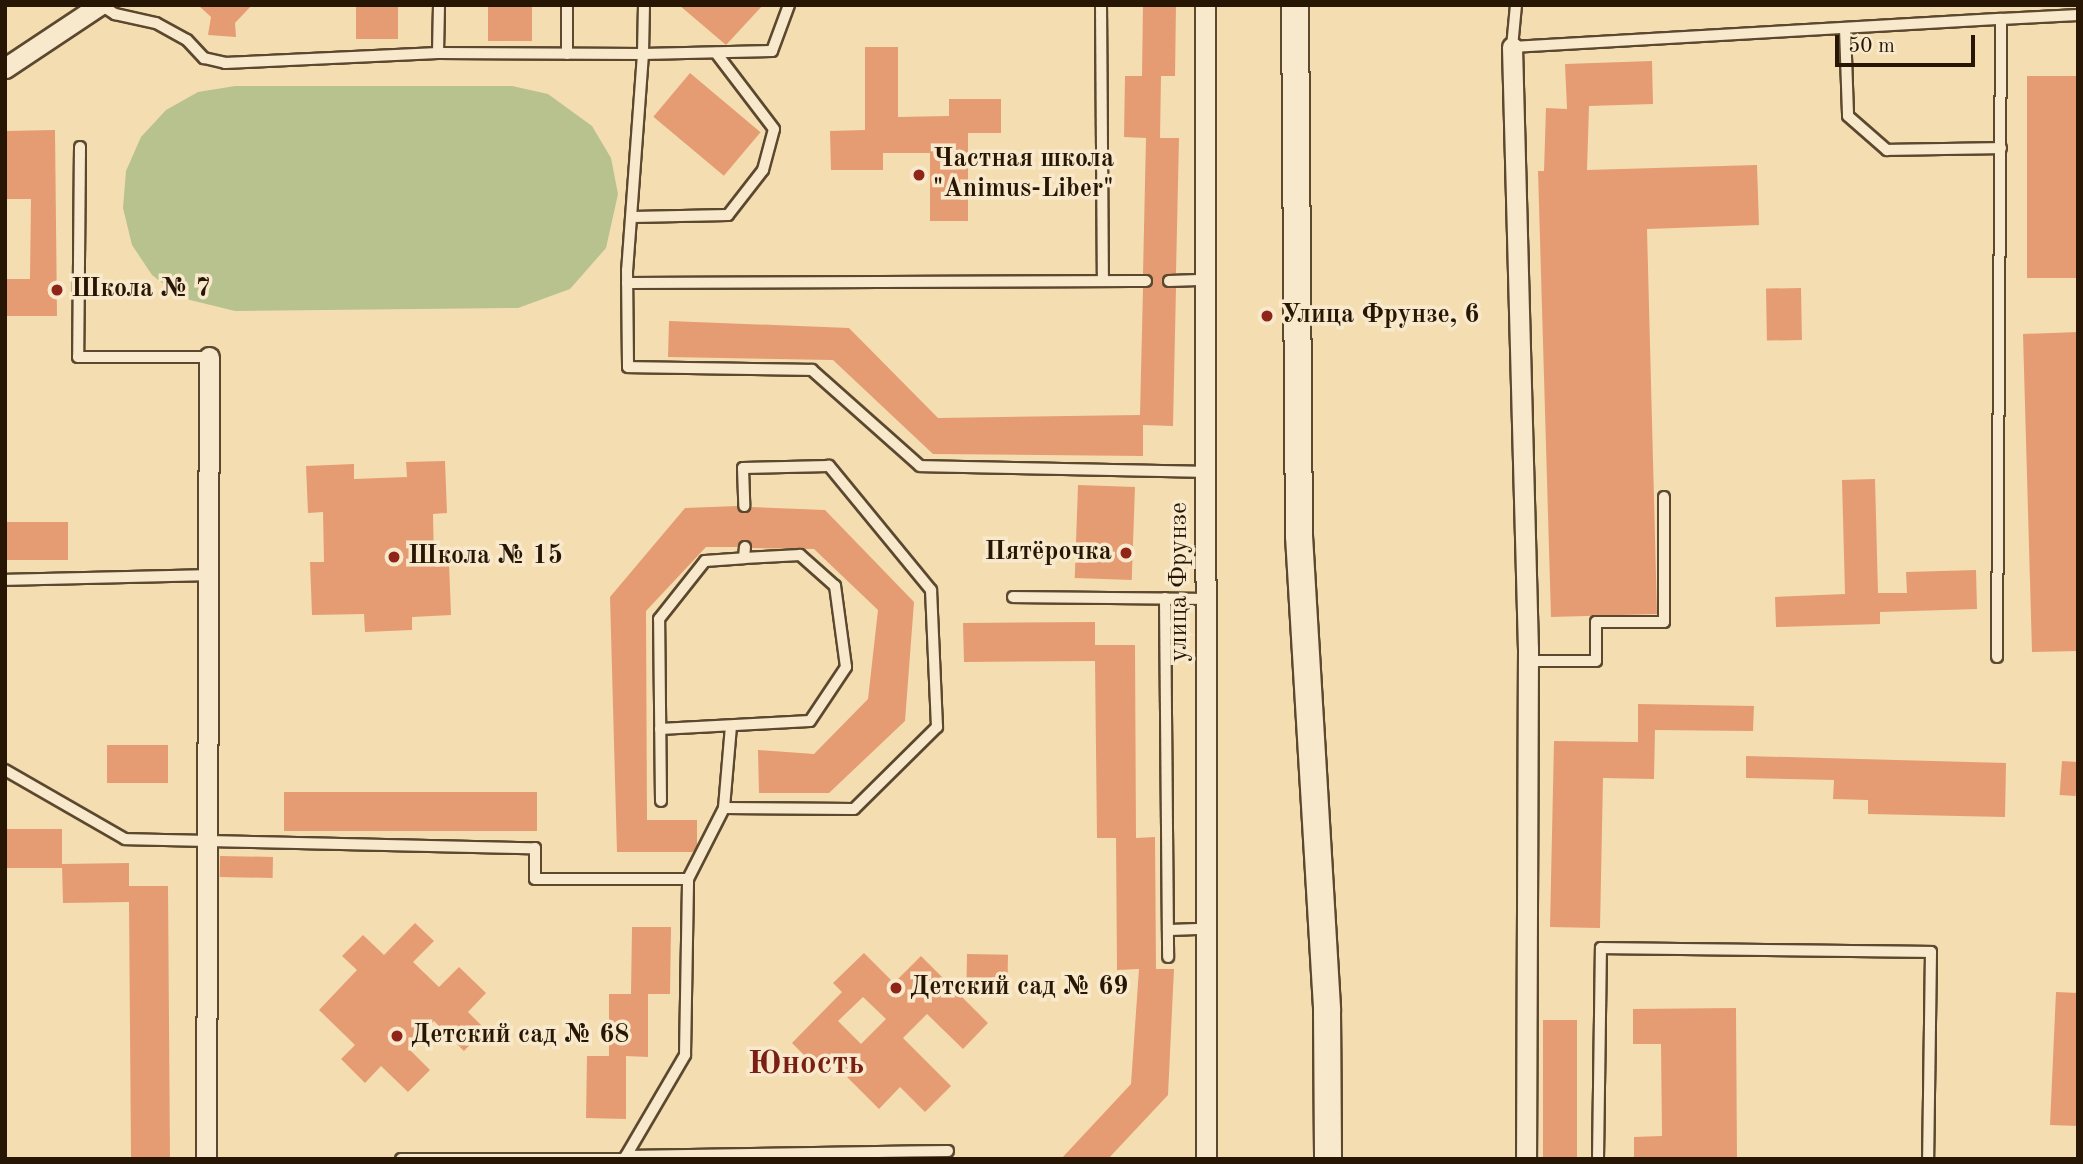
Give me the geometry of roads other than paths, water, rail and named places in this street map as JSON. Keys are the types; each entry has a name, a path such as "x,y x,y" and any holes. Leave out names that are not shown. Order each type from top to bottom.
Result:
{"main road":[{"path":"1295,5 1299,536 1326,998 1328,1159"}],"street":[{"path":"5,68 100,5"},
{"name":"улица Фрунзе","path":"1205,5 1206,1159"},
{"path":"1512,47 1528,661 1526,1159"},
{"path":"206,1159 209,357"}],"lane":[{"path":"100,5 115,14 156,23 187,40 204,58 225,63 438,53 643,54 772,51 789,5"},
{"path":"438,53 439,5"},
{"path":"567,5 567,54"},
{"path":"644,5 627,283 628,367 813,370 920,467 1206,472"},
{"path":"1101,5 1102,281"},
{"path":"1516,5 1512,47 2078,15"},
{"path":"1997,657 2001,19"},
{"path":"1844,27 1848,116 1887,150 2001,148"},
{"path":"633,217 728,215 763,170 774,129 716,52"},
{"path":"80,147 78,357 209,357"},
{"path":"1170,281 1206,280"},
{"path":"627,283 1146,281"},
{"path":"724,808 854,809 937,727 931,590 829,466 743,468 744,506"},
{"path":"1528,661 1596,661 1597,622 1664,622 1664,497"},
{"path":"660,729 810,721 846,667 835,586 800,555 745,553 705,561 659,619 660,729 661,801"},
{"path":"5,580 208,575"},
{"path":"1013,597 1206,599"},
{"path":"1165,598 1168,957"},
{"path":"626,1157 685,1055 688,879 724,808 731,726"},
{"path":"5,770 125,839 535,848 534,879 688,879"},
{"path":"1168,930 1206,929"},
{"path":"1598,1159 1601,948 1931,952 1928,1159"},
{"path":"401,1159 948,1152"}],"place":[{"name":"Частная школа \"Animus-Liber\"","path":"919,175"},
{"name":"Школа № 7","path":"57,290"},
{"name":"Улица Фрунзе, 6","path":"1267,316"},
{"name":"Пятёрочка","path":"1126,553"},
{"name":"Школа № 15","path":"394,557"},
{"name":"Детский сад № 69","path":"896,988"},
{"name":"Детский сад № 68","path":"397,1036"}],"district":[{"name":"Юность","path":"806,1065"}]}
